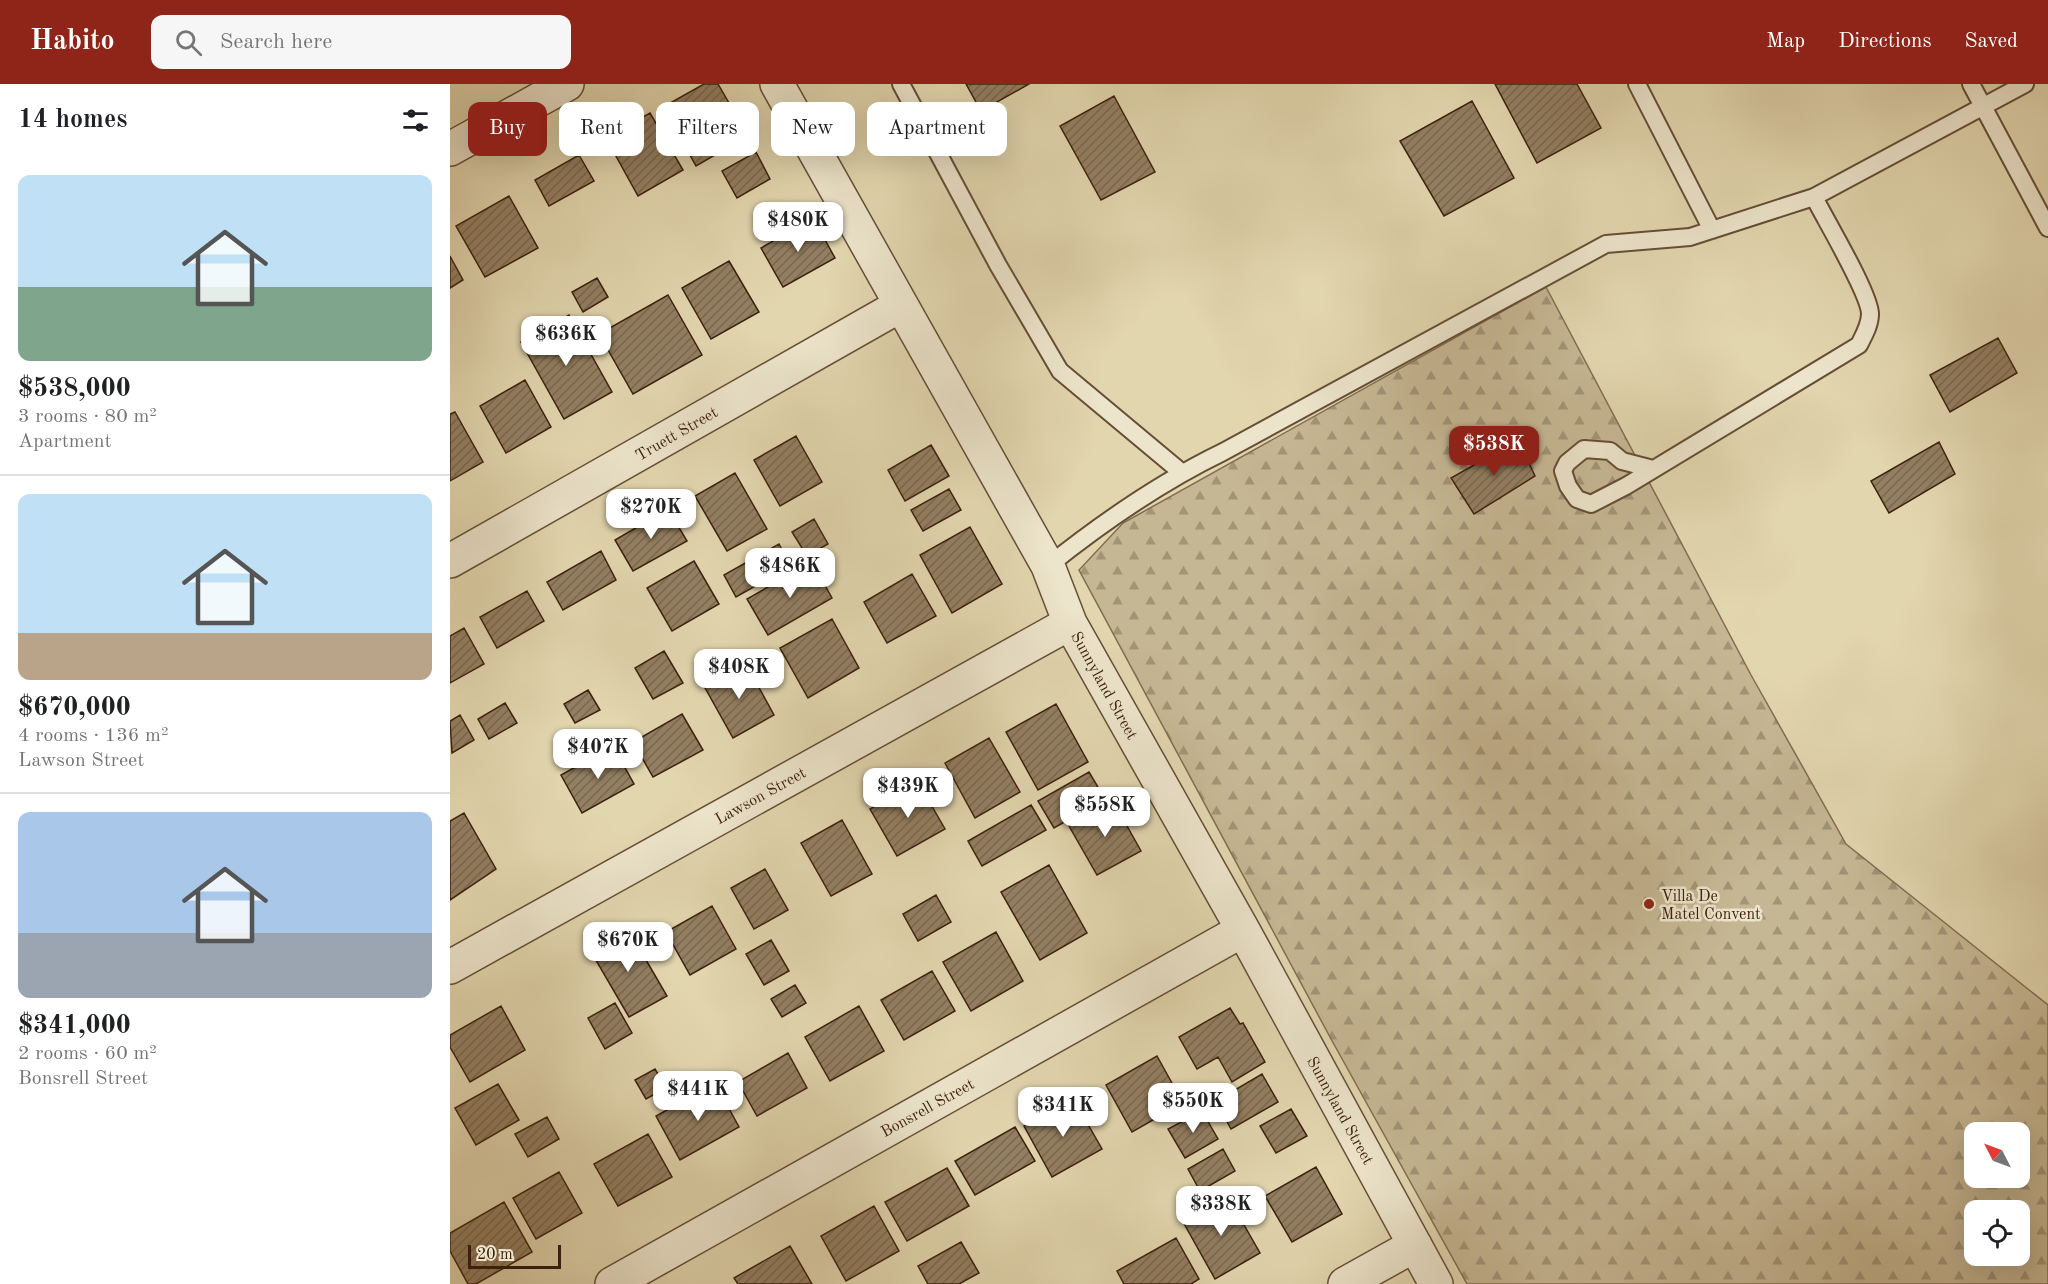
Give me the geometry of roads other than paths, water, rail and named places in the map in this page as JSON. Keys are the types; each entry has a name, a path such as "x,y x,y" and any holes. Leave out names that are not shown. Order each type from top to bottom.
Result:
{"street":[{"path":"450,149 567,84"},
{"name":"Sunnyland Street","path":"777,84 1048,566 1070,623 1243,930 1436,1284"},
{"name":"Truett Street","path":"450,561 901,305"},
{"name":"Lawson Street","path":"450,967 1070,623"},
{"name":"Bonsrell Street","path":"612,1284 1243,930"},
{"path":"1345,1284 1414,1245"}],"lane":[{"path":"901,84 998,265 1060,371 1181,472"},
{"path":"1637,84 1712,230"},
{"path":"1971,84 2048,228"},
{"path":"1048,566 1104,521 1181,472 1223,452 1606,244 1690,237 1814,197 2025,84"},
{"path":"1653,469 1622,461 1610,451 1584,449 1567,463 1563,471 1568,486 1577,499 1591,504 1653,469 1859,345 1868,328 1870,313 1865,295 1814,197"}],"place":[{"name":"Villa De Matel Convent","path":"1649,904"}]}
